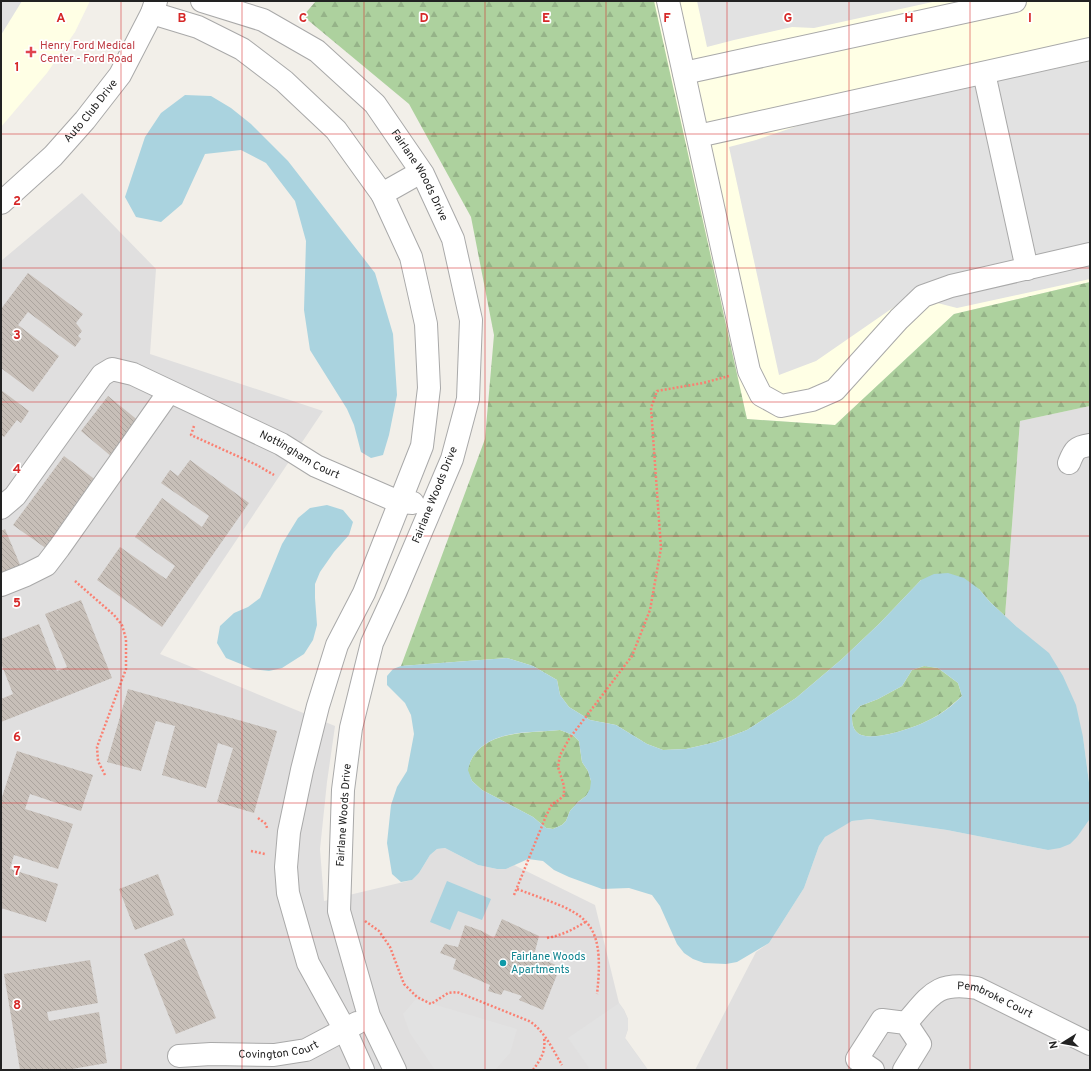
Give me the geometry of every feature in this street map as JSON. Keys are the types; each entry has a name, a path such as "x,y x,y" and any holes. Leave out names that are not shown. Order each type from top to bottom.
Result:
{"street":[{"name":"Fairlane Woods Drive","path":"202,1 263,20 317,51 375,104 421,172 453,239 471,320 468,399 452,459 372,643 352,728 343,790 339,911 369,1016 396,1070"},
{"path":"668,1 749,371 761,395 780,406 812,400 835,390 899,319 923,296 951,286 1090,254"},
{"path":"684,73 1015,1"},
{"path":"154,7 242,49 284,81 336,130 382,194 410,257 426,324 429,388 422,446 364,593 337,645 318,706 302,770 289,832 286,867 288,893 308,963 345,1030 363,1070"},
{"name":"Auto Club Drive","path":"1,203 53,156 85,120 120,75 154,7"},
{"path":"698,136 1090,49"},
{"path":"984,73 1027,269"},
{"path":"382,194 421,172"},
{"name":"Nottingham Court","path":"1,508 15,496 102,375 112,369 133,374 281,444 316,466 399,502 432,503"},
{"path":"1,585 46,565 64,542 170,392"},
{"path":"1069,463 1074,451 1081,446 1090,445"},
{"name":"Pembroke Court","path":"906,1023 933,993 947,987 962,986 977,988 1090,1044"},
{"name":"Covington Court","path":"179,1056 211,1054 274,1055 306,1050 369,1016"},
{"path":"873,1070 857,1059 882,1020 906,1023 920,1044 904,1070"}],"path":[{"path":"514,895 552,804 564,795 564,786 558,767 560,755 569,739 632,656 650,610 662,548 651,408 657,392 703,383 749,371"},
{"path":"202,407 191,435 257,465 274,475"},
{"path":"75,581 114,615 122,625 126,639 126,669 97,747 98,761 104,775"},
{"path":"258,818 266,824 267,830"},
{"path":"264,859 266,848"},
{"path":"251,851 265,854"},
{"path":"517,888 575,911 587,921 595,934 599,950 597,994"},
{"path":"339,911 361,919 379,931 390,947 404,984 417,998 431,1004 448,993 457,992 529,1021 535,1024 562,1065"},
{"path":"547,938 565,934 587,921"},
{"path":"534,1070 546,1047 544,1037"}],"shaded area":[{"name":"Henry Ford Medical Center - Ford Road","path":"1,1 90,1 75,32 47,73 1,127"},
{"path":"1,1 22,1 1,35"},
{"path":"654,1 1090,1 1090,282 954,314 835,425 747,419"},
{"path":"697,1 937,1 814,28 792,27 707,47"},
{"path":"1090,61 1090,279 957,308 910,296 816,361 779,375 729,147 756,140 812,121"},
{"path":"82,193 156,269 150,354 323,411 160,654 335,726 320,849 324,901 412,880 419,873 430,855 437,849 445,848 478,865 497,869 506,869 514,865 595,905 619,1003 628,1019 628,1029 625,1038 648,1070 3,1070 1,1061 1,261"},
{"path":"1090,406 1090,790 1083,737 1017,627 1005,616 1020,421"},
{"path":"1090,815 1090,1070 695,1070 756,952 769,943 804,888 819,846 825,837 834,830 852,821 870,819 947,830 1048,850 1089,820"},
{"path":"416,999 517,1029 510,1053 495,1070 435,1070 410,1033 403,1014"},
{"path":"619,1003 628,1019 628,1029 625,1038 648,1070 586,1070 589,1068 568,1038"}],"green space":[{"path":"316,1 654,1 747,419 835,425 954,314 1090,282 1090,406 1020,421 1005,616 979,589 921,580 880,623 842,659 796,698 747,730 716,742 686,749 663,750 647,744 616,725 590,720 569,707 560,695 557,680 533,666 507,658 401,666 485,439 494,335 471,217 409,104 303,16"},
{"path":"924,666 938,668 958,683 962,696 937,716 913,727 893,733 873,736 859,734 855,730 852,715 860,706 878,699 902,686 912,670"},
{"path":"560,730 573,735 579,741 582,762 588,771 591,781 591,789 586,796 570,811 566,821 562,825 553,829 546,828 533,817 482,790 472,781 467,770 471,760 482,747 491,741 513,734"}],"water":[{"path":"185,95 211,96 231,108 251,124 288,161 375,273 393,334 397,395 389,435 383,455 371,458 361,452 354,425 347,409 310,350 304,310 306,241 295,201 266,163 241,150 205,154 182,204 161,222 136,217 125,197 145,137 161,113"},
{"path":"327,505 343,510 353,522 349,535 334,552 320,572 315,584 317,625 313,640 304,654 282,668 269,671 253,669 226,658 217,643 220,626 234,613 248,607 260,598 282,544 298,518 310,508"},
{"path":"948,573 964,578 979,589 990,602 1017,627 1049,653 1063,676 1076,705 1083,737 1090,790 1089,820 1070,844 1060,848 1048,850 947,830 870,819 852,821 825,837 819,846 804,888 769,943 737,962 726,964 704,963 693,959 684,953 677,944 660,906 652,895 629,888 602,889 554,870 543,861 528,859 506,869 497,869 478,865 445,848 437,849 430,855 419,873 412,880 401,882 392,874 387,843 391,805 397,787 407,771 414,734 411,715 405,703 387,685 387,676 393,669 401,666 507,658 533,666 557,680 560,695 569,707 590,720 616,725 647,744 663,750 686,749 716,742 747,730 796,698 842,659 880,623 921,580 934,574","holes":["924,666 938,668 958,683 962,696 942,713 913,727 893,733 873,736 865,736 859,734 855,730 852,715 860,706 878,699 902,686 912,670","560,730 573,735 579,741 582,762 588,771 591,781 590,789 586,796 570,811 566,821 562,825 553,829 546,828 533,817 482,790 472,781 468,770 471,760 482,747 491,741 502,736 525,732"]},
{"path":"447,881 491,899 482,920 458,911 450,930 430,922"}],"building":[{"path":"28,273 83,314 76,323 82,331 78,336 81,339 75,347 28,312 18,325 59,356 33,392 1,368 1,309"},
{"path":"1,390 29,411 21,423 17,420 4,437 1,435"},
{"path":"108,396 140,422 112,457 81,431"},
{"path":"64,456 97,481 47,549 13,525"},
{"path":"190,460 249,503 162,627 97,580 120,547 166,579 175,566 135,537 162,498 202,527 209,516 161,483 170,470 178,476"},
{"path":"5,529 21,567 1,576 1,531"},
{"path":"81,600 112,678 1,722 1,699 13,694 1,663 1,639 39,624 57,671 67,667 45,614"},
{"path":"128,689 277,731 254,813 217,802 233,748 218,743 206,788 162,775 175,726 156,721 141,771 107,762"},
{"path":"17,751 93,775 81,811 30,794 25,809 73,824 58,869 14,855 10,869 58,884 46,922 1,908 1,800"},
{"path":"158,874 174,915 135,930 119,889"},
{"name":"Fairlane Woods Apartments","path":"502,919 539,936 534,955 560,967 543,1010 519,1000 522,996 504,990 501,995 488,991 490,985 453,969 456,959 440,953 445,944 458,947 465,925 482,931 494,938"},
{"path":"184,938 216,1018 176,1034 144,954"},
{"path":"90,960 98,1003 47,1012 49,1021 99,1012 107,1063 66,1070 20,1070 4,974"}],"place":[{"name":"Henry Ford Medical Center - Ford Road","path":"31,52"},
{"name":"Fairlane Woods Apartments","path":"503,963"}]}
